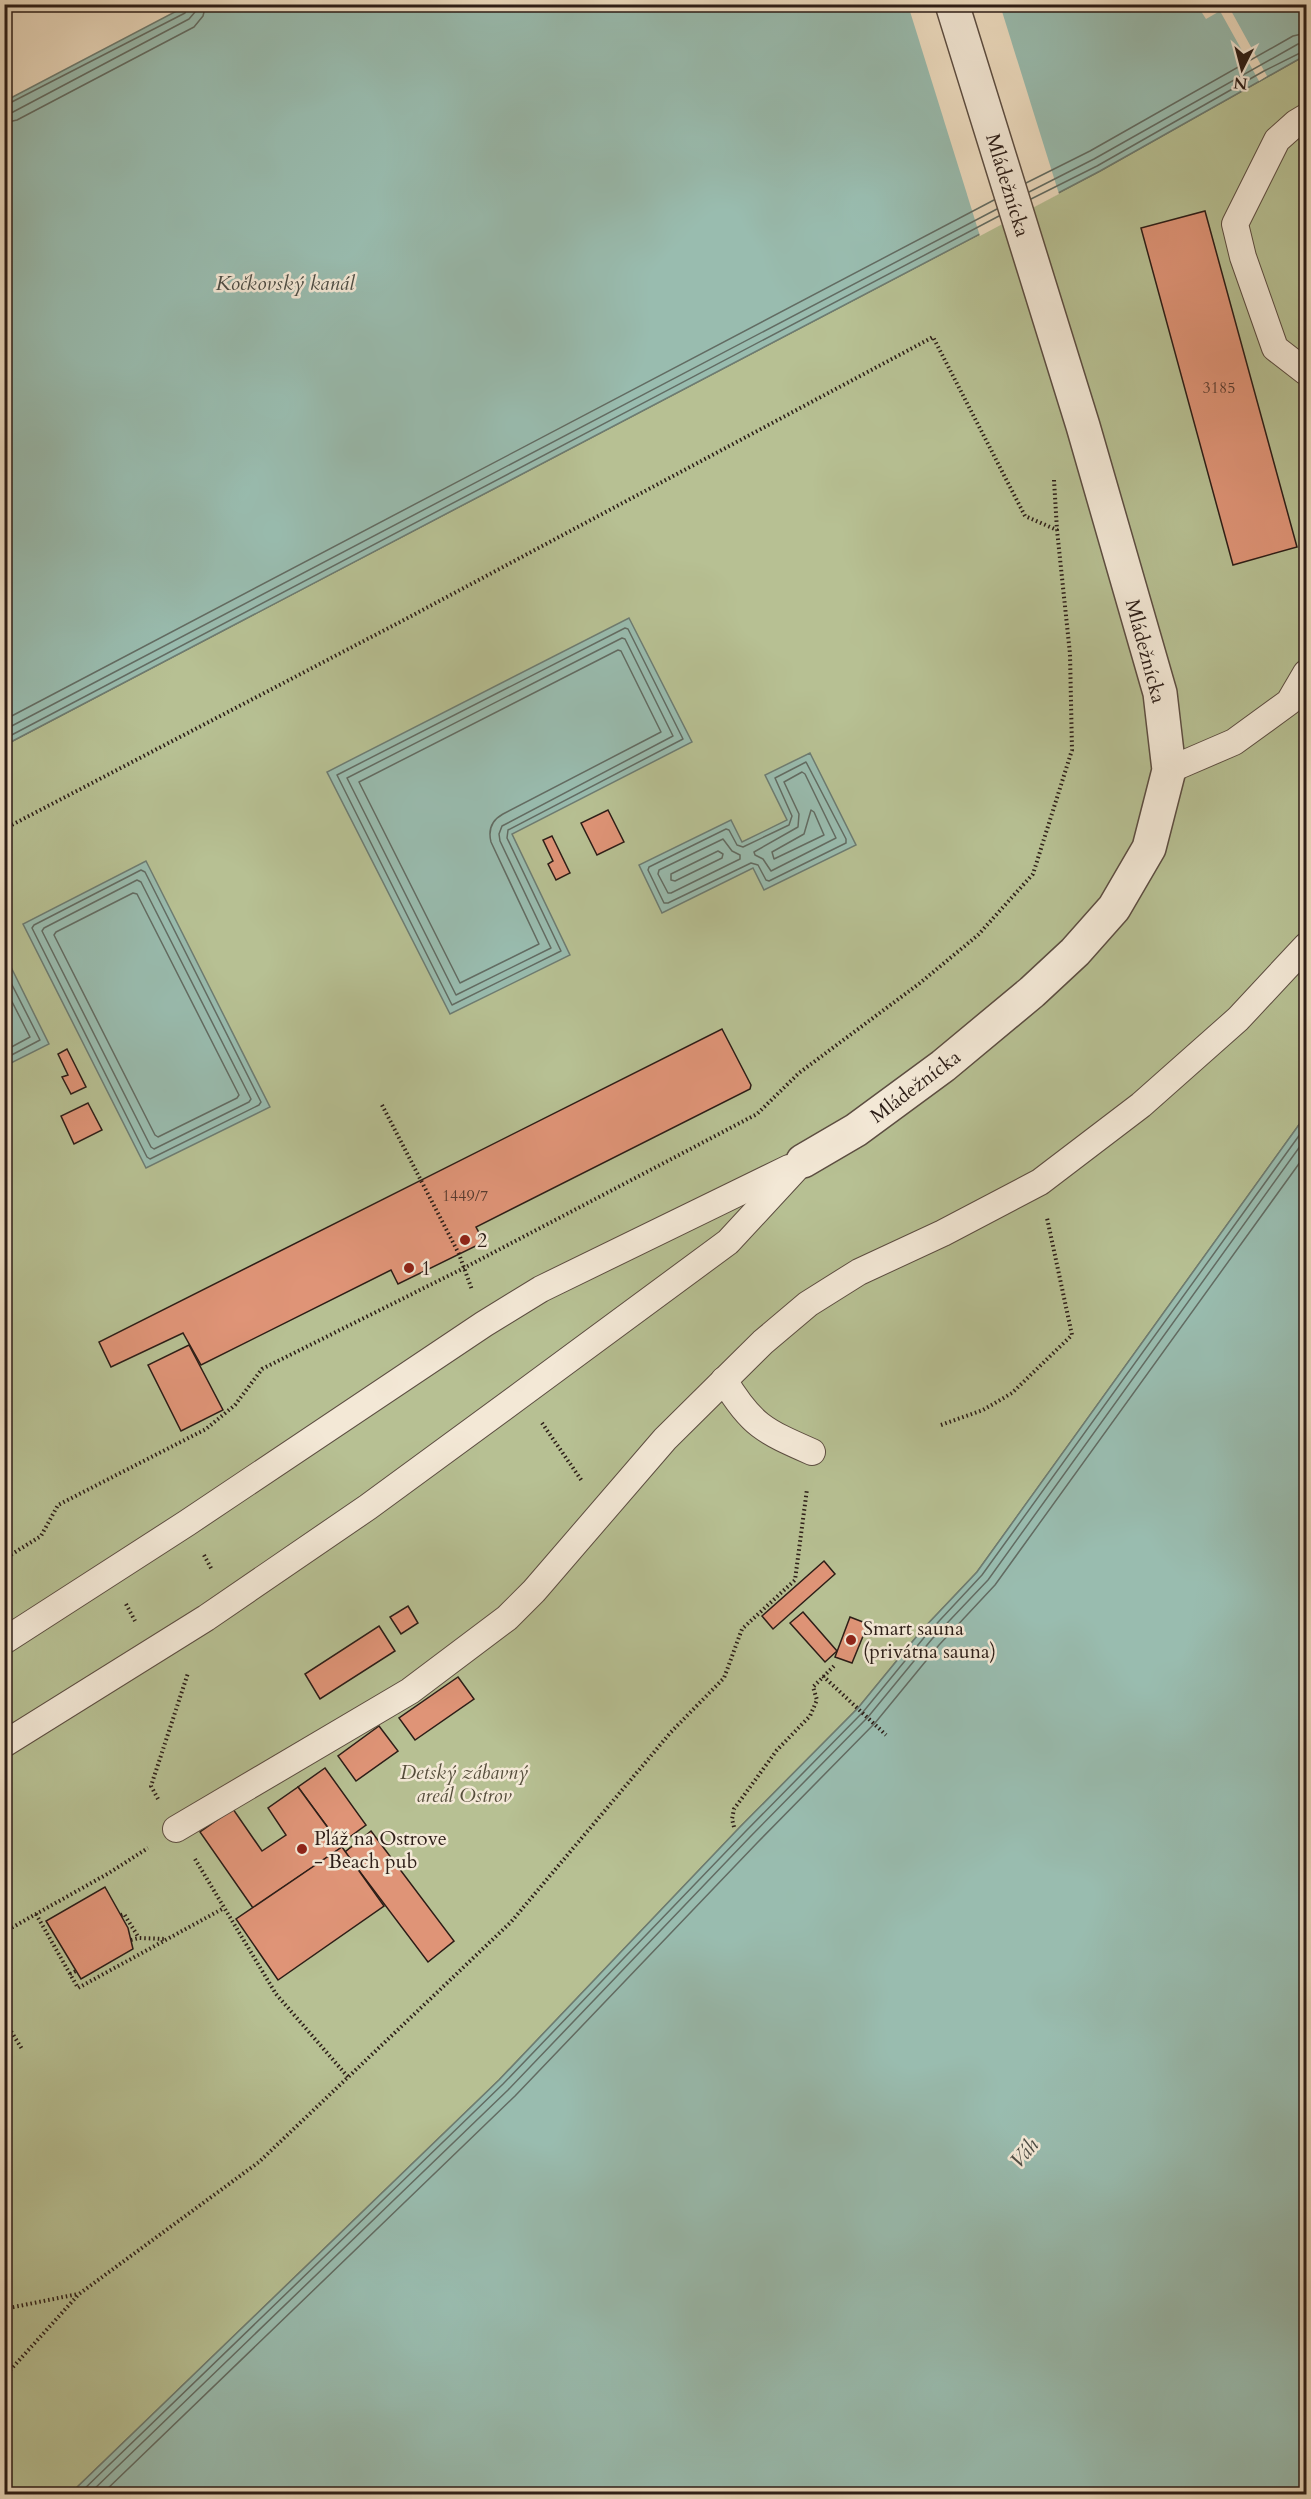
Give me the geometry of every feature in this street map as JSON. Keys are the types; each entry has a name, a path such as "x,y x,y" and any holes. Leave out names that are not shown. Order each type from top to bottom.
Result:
{"street":[{"name":"Mládežnícka","path":"803,1161 856,1131 943,1066 1032,992 1075,952 1114,908 1149,848 1169,770 1160,693 1086,438 952,4"}],"lane":[{"path":"1306,117 1277,140 1235,224 1243,257 1275,348 1306,372"},
{"path":"1169,770 1234,742 1289,702 1306,673"},
{"path":"176,1829 410,1691 507,1618 534,1591 665,1439 763,1342 808,1304 859,1272 943,1233 1040,1182 1150,1097 1246,1011 1306,946"},
{"path":"4,1641 108,1572 188,1523 484,1324 541,1289 803,1161"},
{"path":"4,1744 229,1603 377,1500 728,1242 803,1161"},
{"path":"724,1380 742,1410 769,1434 812,1452"}],"path":[{"path":"4,829 402,621 933,337 1025,516 1057,530 1070,654 1072,750 1033,874 978,935 920,983 799,1073 757,1114 464,1268 262,1369 235,1405 206,1429 58,1505 41,1536 4,1559"},
{"path":"382,1105 459,1254"},
{"path":"941,1425 983,1410 1012,1393 1072,1335 1040,1182"},
{"path":"539,1418 579,1477"},
{"path":"4,2377 79,2294 259,2162 511,1922 671,1732 724,1678 742,1629 795,1580 812,1452"},
{"path":"188,1523 229,1603"},
{"path":"108,1572 152,1652"},
{"path":"151,1786 206,1618"},
{"path":"734,1827 732,1819 734,1809 777,1750 810,1716 817,1700 813,1687 835,1665"},
{"path":"823,1676 886,1734"},
{"path":"4,1932 109,1873 176,1829 276,1994 348,2077"},
{"path":"36,1914 78,1988 224,1908"},
{"path":"121,1915 124,1914 139,1938"},
{"path":"131,1940 167,1939"},
{"path":"70,1974 76,1971"},
{"path":"4,2020 22,2049"},
{"path":"4,2309 79,2294"}],"green space":[{"name":"Detský zábavný areál Ostrov","path":"1306,55 1306,1115 977,1572 922,1630 858,1708 740,1827 499,2080 70,2494 5,2494 5,745 1100,171"}],"water":[{"name":"Kočkovský kanál","path":"188,5 1306,5 1306,55 1100,171 5,745 5,101"},
{"path":"629,618 692,742 512,834 570,955 450,1014 327,772"},
{"path":"810,753 856,845 764,890 753,868 662,913 639,865 731,820 742,842 787,820 765,775"},
{"path":"146,861 270,1107 146,1168 23,924"},
{"path":"5,955 49,1044 4,1066"},
{"name":"Váh","path":"1306,1115 1306,2493 70,2494 499,2080 740,1827 858,1708 922,1630 977,1572"}],"pier":[{"path":"908,5 1000,5 1059,194 980,236"},
{"path":"1197,5 1231,5 1229,7 1267,76 1259,81 1220,11 1206,19"}],"building":[{"path":"1205,211 1297,547 1233,565 1141,228"},
{"path":"608,810 624,842 597,855 581,823"},
{"path":"552,836 570,873 556,880 548,864 553,861 543,840"},
{"path":"722,1029 751,1085 750,1089 476,1227 484,1242 398,1284 391,1270 201,1365 183,1333 111,1367 99,1342"},
{"path":"67,1049 86,1087 71,1094 62,1077 68,1075 58,1054"},
{"path":"88,1103 102,1130 74,1144 61,1116"},
{"path":"189,1345 223,1410 181,1431 148,1365"},
{"path":"824,1561 835,1574 773,1629 762,1616"},
{"path":"408,1606 418,1623 401,1634 390,1617"},
{"path":"803,1612 837,1651 825,1662 790,1623"},
{"name":"Smart sauna (privátna sauna)","path":"850,1617 868,1624 852,1663 835,1657"},
{"path":"379,1626 395,1651 320,1699 305,1674"},
{"path":"458,1677 474,1699 415,1740 399,1718"},
{"path":"379,1726 398,1751 356,1781 338,1756"},
{"path":"325,1768 366,1825 340,1844 298,1787"},
{"name":"Pláž na Ostrove - Beach pub","path":"298,1787 342,1847 253,1908 200,1832 233,1809 262,1851 286,1835 268,1808"},
{"path":"371,1831 454,1941 428,1962 345,1852"},
{"path":"342,1847 384,1906 278,1980 236,1919"},
{"path":"105,1887 128,1928 133,1949 81,1979 46,1921"}],"place":[{"name":"2","path":"465,1240"},
{"name":"1","path":"409,1268"},
{"name":"Smart sauna (privátna sauna)","path":"851,1640"},
{"name":"Pláž na Ostrove - Beach pub","path":"302,1849"}]}
